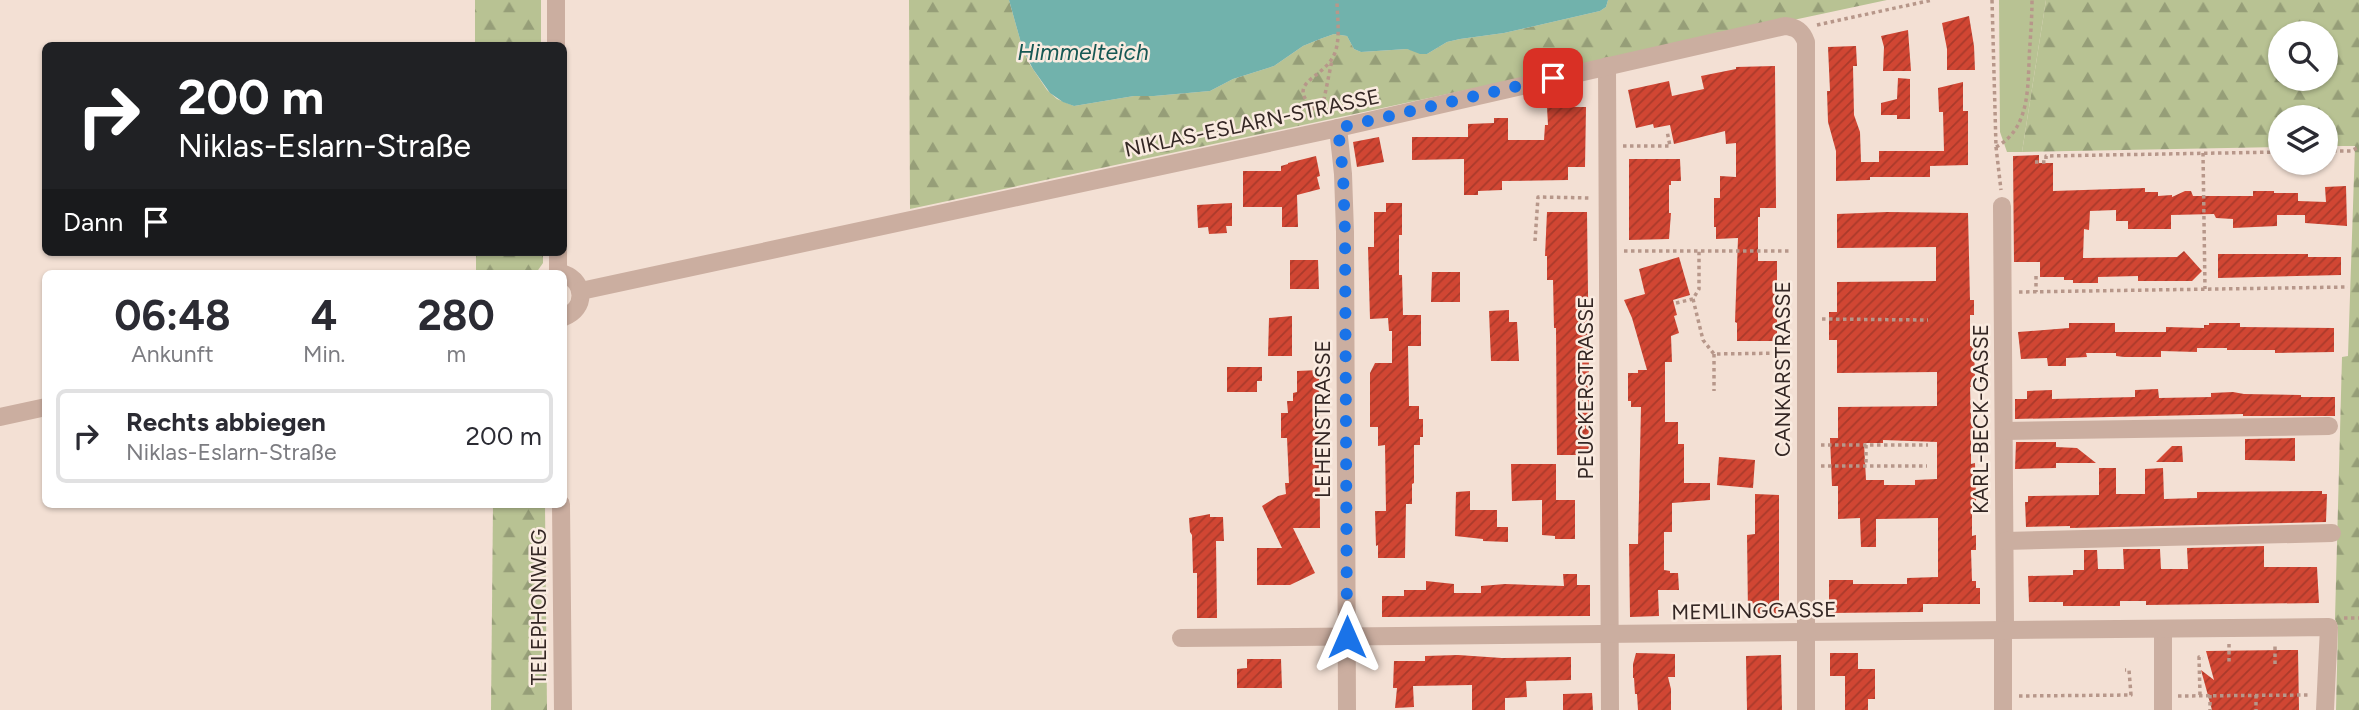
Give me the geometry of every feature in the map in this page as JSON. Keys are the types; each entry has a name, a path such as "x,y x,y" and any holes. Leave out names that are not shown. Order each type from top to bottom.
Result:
{"street":[{"path":"556,0 556,42"},
{"name":"NIKLAS-ESLARN-STRASSE","path":"581,291 1338,128 1785,26 1799,30"},
{"name":"CANKARSTRASSE","path":"1799,30 1805,41 1806,710"},
{"name":"PEUCKERSTRASSE","path":"1607,66 1610,710"},
{"name":"LEHENSTRASSE","path":"1338,128 1345,232 1347,710"},
{"name":"KARL-BECK-GASSE","path":"2002,206 2005,541 2003,703"},
{"path":"567,275 573,278 581,291 578,306 567,316"},
{"path":"0,417 42,408"},
{"path":"2004,431 2329,426"},
{"name":"TELEPHONWEG","path":"561,508 563,710"},
{"path":"2005,541 2332,533"},
{"name":"MEMLINGGASSE","path":"1181,638 2329,627 2326,702"},
{"path":"2163,629 2163,703"}],"path":[{"path":"1321,114 1337,46 1337,0"},
{"path":"1799,30 1931,0"},
{"path":"1992,0 1996,147 2002,206"},
{"path":"1996,147 2009,140 2020,123 2027,98 2032,0"},
{"path":"1333,58 1306,82 1303,90 1307,104 1338,128"},
{"path":"1607,146 1670,146 1667,131"},
{"path":"2338,151 2351,151 2359,147"},
{"path":"2035,162 2046,162 2046,156 2268,152"},
{"path":"2203,153 2205,289"},
{"path":"1535,241 1538,197 1608,199"},
{"path":"1608,251 1805,250"},
{"path":"1699,251 1699,289 1693,299 1703,340 1714,354 1714,391"},
{"path":"2036,276 2036,292"},
{"path":"2003,292 2348,287"},
{"path":"1676,303 1693,299"},
{"path":"1805,319 1928,320"},
{"path":"1714,354 1805,353"},
{"path":"1805,445 1928,445"},
{"path":"1866,445 1866,466"},
{"path":"1805,466 1927,466"},
{"path":"2200,695 2199,657 2203,657"},
{"path":"2003,703 2131,695 2129,670 2125,670"},
{"path":"2163,703 2229,692 2275,692 2326,702"},
{"path":"2256,694 2256,710"},
{"path":"2210,695 2210,710"}],"green space":[{"path":"475,0 541,0 541,42 475,42"},
{"path":"909,0 1009,0 1029,63 1047,90 1057,99 1074,106 1134,96 1210,91 1233,79 1274,66 1303,46 1334,34 1347,36 1354,49 1361,52 1407,49 1427,54 1447,42 1504,33 1600,11 1606,7 1608,0 1887,0 910,209"},
{"path":"1999,0 2046,0 2022,152 2007,152 2000,132"},
{"path":"2046,0 2359,0 2359,710 2336,710 2338,627 2335,619 2342,357 2348,356 2355,146 2338,146 2338,105 2268,105 2268,147 2022,152"},
{"path":"476,256 543,256 543,263 538,270 476,270"},
{"path":"493,508 545,508 547,710 491,710"}],"water":[{"name":"Himmelteich","path":"1009,0 1608,0 1606,7 1600,11 1504,33 1447,42 1427,54 1407,49 1361,52 1354,49 1347,36 1334,34 1303,46 1274,66 1233,79 1210,91 1134,96 1074,106 1050,93 1033,69 1023,50"}],"building":[{"path":"1969,16 1975,70 1947,70 1947,49 1942,23"},
{"path":"1908,30 1911,71 1883,71 1884,47 1881,36"},
{"path":"1856,46 1857,66 1853,66 1854,115 1860,132 1861,162 1879,162 1879,151 1944,151 1943,112 1939,112 1938,88 1963,82 1963,111 1968,111 1968,165 1930,166 1930,177 1870,177 1870,180 1836,181 1836,151 1828,122 1828,47"},
{"path":"1775,66 1776,208 1760,208 1758,261 1777,261 1777,341 1737,341 1735,322 1738,238 1716,239 1714,227 1714,198 1720,198 1720,176 1736,177 1736,143 1726,144 1725,131 1674,144 1670,125 1654,128 1653,124 1636,128 1628,90 1669,81 1672,96 1704,89 1701,76 1736,67"},
{"path":"1898,78 1910,79 1910,119 1897,119 1897,115 1881,115 1881,103 1897,99"},
{"path":"1547,107 1586,107 1585,167 1568,167 1568,180 1502,181 1502,190 1478,191 1478,195 1464,195 1464,159 1412,160 1412,137 1468,137 1468,124 1494,123 1494,118 1508,118 1508,140 1544,140 1545,125 1548,125"},
{"path":"1379,137 1384,162 1357,167 1353,142"},
{"path":"2039,155 2039,163 2053,163 2053,191 2145,188 2145,192 2158,192 2158,196 2172,197 2185,191 2191,191 2193,196 2253,196 2253,191 2274,191 2298,193 2298,201 2326,202 2325,187 2346,186 2347,226 2305,223 2305,215 2277,215 2277,226 2233,228 2233,219 2216,218 2214,214 2171,215 2171,229 2128,229 2128,221 2116,221 2116,210 2090,211 2089,230 2084,229 2083,258 2177,257 2184,251 2202,271 2192,281 2138,281 2138,276 2098,277 2098,283 2073,283 2073,280 2064,280 2064,277 2040,277 2040,262 2014,262 2013,156"},
{"path":"1316,156 1320,189 1297,195 1298,227 1282,227 1282,207 1243,207 1243,171 1281,171 1281,166 1288,163"},
{"path":"1629,159 1680,159 1681,181 1671,181 1669,185 1669,239 1629,240"},
{"path":"1232,203 1232,226 1226,226 1227,233 1209,234 1208,227 1198,228 1197,205"},
{"path":"1386,203 1402,203 1399,275 1402,275 1403,315 1421,315 1421,346 1408,346 1409,406 1419,406 1419,419 1423,419 1423,437 1420,437 1420,445 1414,445 1412,504 1406,504 1405,558 1378,558 1378,545 1376,546 1375,511 1386,511 1385,445 1378,446 1378,427 1370,427 1370,373 1375,363 1392,363 1392,331 1389,331 1388,318 1370,319 1368,247 1374,247 1374,212 1386,212"},
{"path":"1547,212 1587,212 1590,455 1557,455 1556,328 1553,280 1547,280 1545,256"},
{"path":"1968,213 1970,300 1974,300 1974,315 1970,315 1970,346 1974,346 1975,377 1975,387 1970,387 1971,418 1975,418 1975,433 1971,433 1971,464 1975,463 1976,505 1972,504 1972,536 1976,535 1976,550 1971,550 1972,581 1976,581 1976,588 1980,588 1980,604 1923,604 1923,612 1829,613 1829,580 1853,580 1853,584 1907,584 1907,578 1938,577 1938,518 1876,519 1876,547 1861,547 1860,518 1838,519 1838,486 1832,486 1830,438 1838,438 1838,407 1937,406 1937,372 1837,373 1837,340 1829,340 1829,312 1837,312 1837,282 1936,281 1936,247 1837,248 1837,214","holes":["1883,440 1937,442 1937,479 1915,480 1915,485 1884,485 1884,480 1866,480 1864,443 1883,443"]},
{"path":"2218,254 2308,254 2308,257 2341,257 2341,275 2218,278"},
{"path":"1679,257 1690,295 1673,300 1679,333 1671,336 1672,362 1665,362 1665,422 1678,422 1678,444 1684,444 1684,483 1710,483 1710,500 1672,503 1672,532 1664,532 1664,570 1678,573 1679,590 1658,590 1659,616 1630,617 1629,544 1638,544 1641,407 1631,407 1631,401 1628,401 1628,373 1647,370 1624,300 1645,294 1639,269"},
{"path":"1290,260 1318,260 1319,289 1290,289"},
{"path":"1432,272 1460,272 1460,302 1431,302"},
{"path":"1509,310 1509,322 1517,322 1519,361 1491,361 1489,311"},
{"path":"1292,316 1292,356 1268,356 1269,318"},
{"path":"2069,323 2115,323 2115,332 2166,332 2166,327 2204,328 2204,325 2209,323 2240,323 2240,327 2334,328 2334,352 2275,353 2275,350 2197,348 2197,352 2161,351 2161,357 2086,353 2087,357 2066,358 2066,366 2048,366 2047,358 2021,359 2018,332 2069,328"},
{"path":"1227,367 1262,367 1262,381 1257,381 1257,392 1227,392"},
{"path":"1319,370 1320,528 1293,528 1315,573 1290,585 1257,585 1257,548 1282,548 1262,506 1286,494 1285,483 1289,483 1287,438 1281,438 1281,413 1288,413 1287,401 1293,401 1293,393 1297,392 1297,371"},
{"path":"2158,389 2159,398 2211,397 2211,393 2233,392 2335,397 2335,416 2243,414 2015,419 2015,399 2027,399 2027,391 2052,390 2052,399 2135,397 2135,390"},
{"path":"2295,438 2295,461 2245,460 2245,439"},
{"path":"2016,442 2056,442 2056,447 2077,448 2096,463 2056,463 2056,468 2015,469"},
{"path":"2172,446 2182,446 2183,462 2156,462"},
{"path":"1719,457 1755,460 1753,488 1717,485"},
{"path":"1511,464 1556,464 1556,500 1575,500 1575,539 1555,539 1555,536 1542,535 1542,500 1512,501"},
{"path":"2099,468 2116,468 2116,494 2145,494 2145,469 2163,468 2164,499 2197,498 2197,492 2322,491 2322,494 2327,494 2326,522 2026,527 2025,502 2028,502 2028,496 2099,495"},
{"path":"1470,491 1470,510 1497,510 1497,527 1508,527 1508,542 1455,536 1456,492"},
{"path":"1755,494 1779,495 1779,615 1748,615 1747,535 1755,534"},
{"path":"1210,514 1210,517 1223,517 1224,541 1216,541 1217,618 1197,618 1197,573 1193,573 1189,518"},
{"path":"2264,546 2264,567 2317,567 2319,603 2146,605 2146,601 2120,601 2120,606 2063,606 2063,602 2029,602 2028,576 2073,575 2073,570 2084,570 2084,550 2097,550 2098,569 2124,569 2123,549 2160,549 2161,569 2188,569 2187,548"},
{"path":"1563,574 1577,574 1577,585 1590,585 1590,616 1382,617 1382,596 1404,596 1404,590 1426,590 1426,581 1454,584 1454,593 1481,593 1481,586 1564,586"},
{"path":"2298,650 2299,710 2212,710 2201,670 2214,680 2206,651"},
{"path":"1636,653 1675,654 1675,677 1668,677 1671,710 1638,710 1633,678"},
{"path":"1830,653 1858,653 1858,669 1875,669 1875,699 1868,699 1868,710 1845,710 1845,676 1830,676"},
{"path":"1781,655 1782,710 1747,710 1746,656"},
{"path":"1425,656 1502,658 1571,657 1571,680 1526,681 1527,697 1505,698 1505,710 1472,710 1472,685 1413,686 1414,707 1395,708 1397,688 1393,688 1394,661 1425,661"},
{"path":"1247,659 1281,659 1282,688 1237,688 1237,669 1247,668"},
{"path":"1592,693 1593,710 1563,710 1563,694"}],"route":[{"path":"1347,637 1345,232 1338,128 1553,78"}]}
